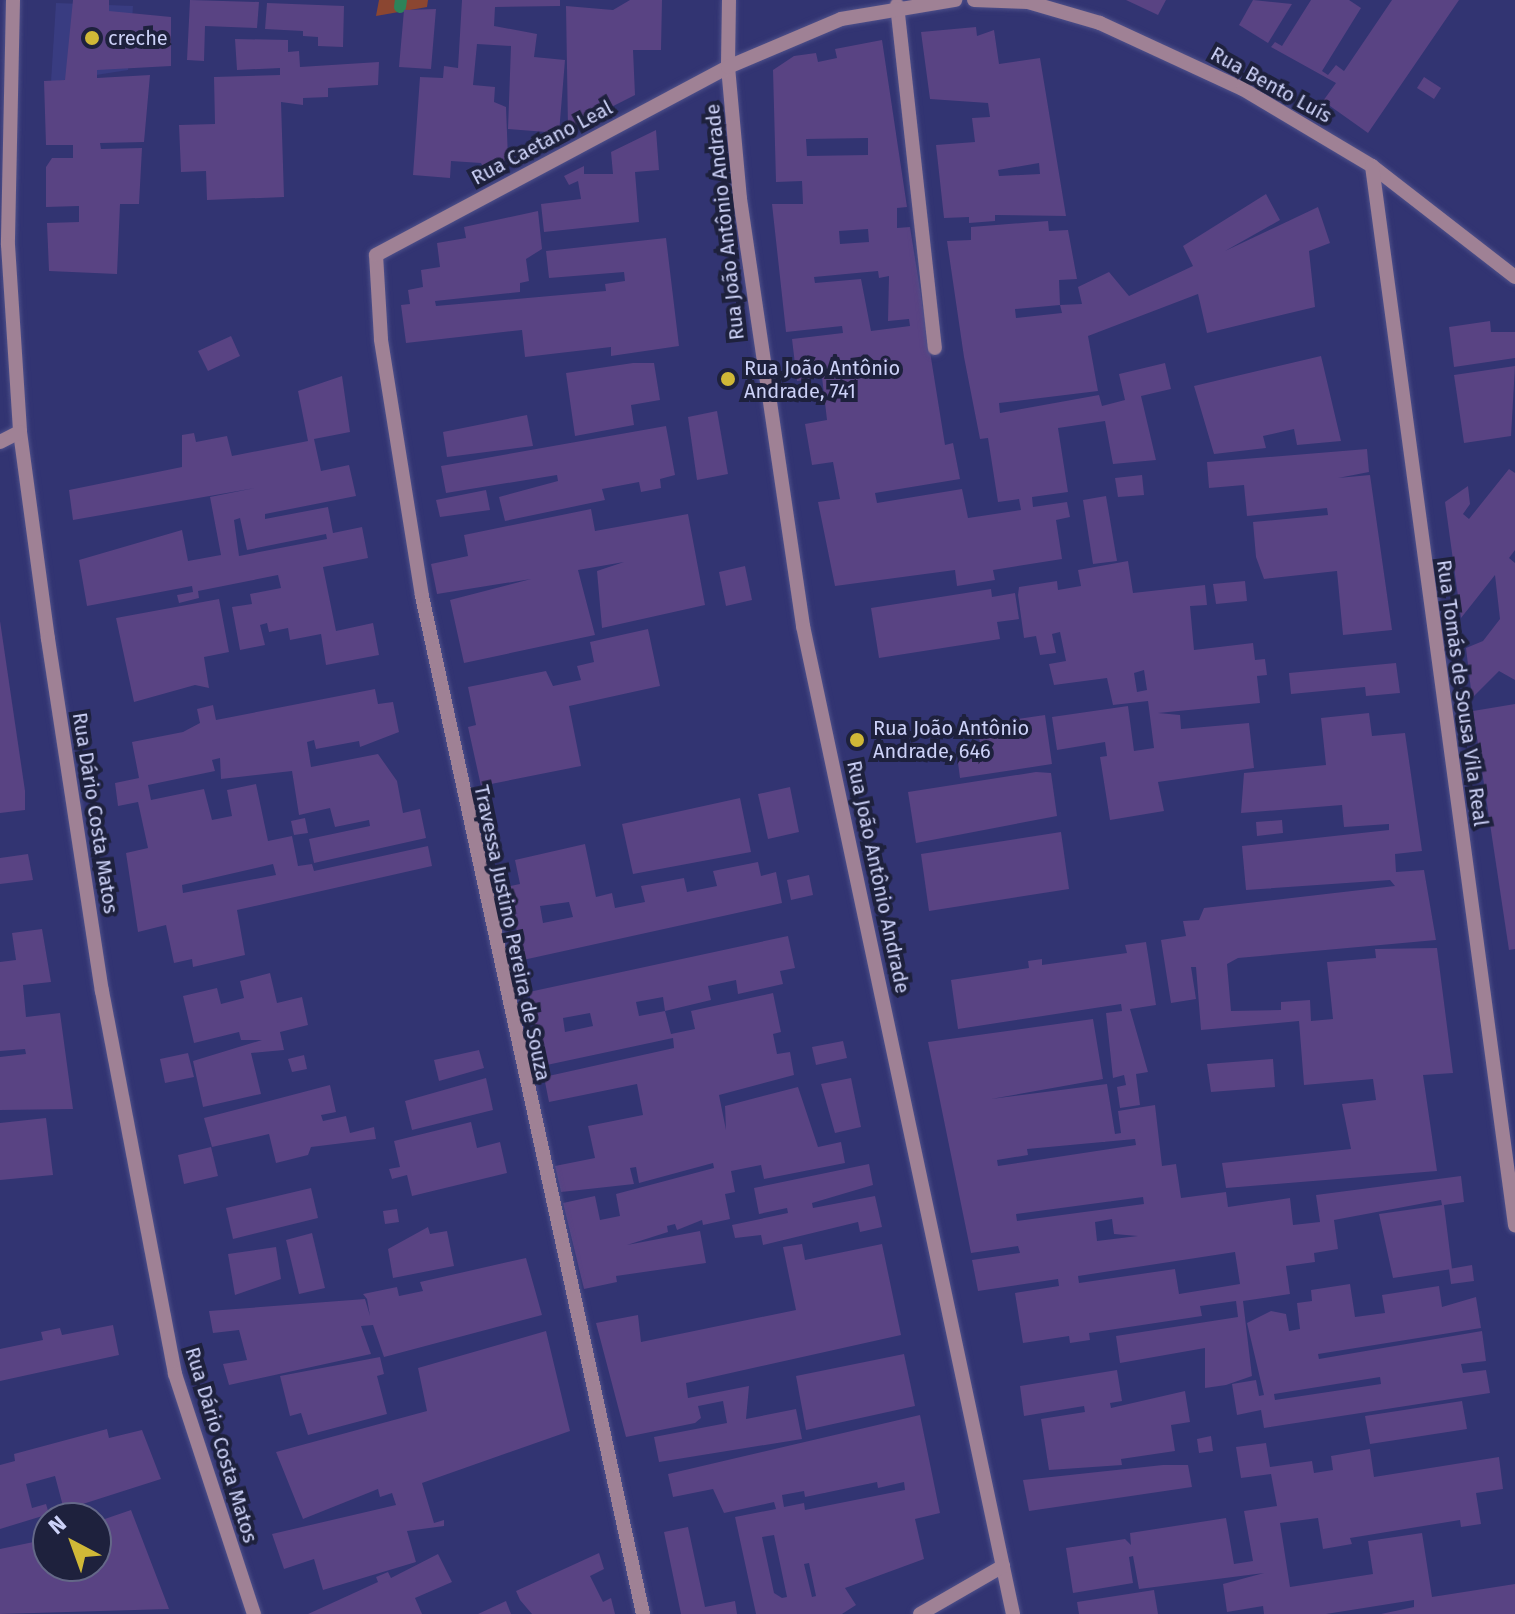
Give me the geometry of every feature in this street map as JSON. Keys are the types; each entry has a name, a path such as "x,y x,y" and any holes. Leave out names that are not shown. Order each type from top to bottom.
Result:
{"street":[{"name":"Rua Dário Costa Matos","path":"13,0 8,245 20,432 102,991 175,1374 254,1614"},
{"name":"Rua João Antônio Andrade","path":"729,0 728,67 758,343 803,626 1013,1614"},
{"path":"728,67 841,19 897,5 955,0"},
{"name":"Rua Bento Luís","path":"974,0 1028,2 1100,23 1243,89 1372,166 1515,277"},
{"path":"897,5 935,348"},
{"name":"Rua Caetano Leal","path":"376,255 728,67"},
{"name":"Rua Tomás de Sousa Vila Real","path":"1372,166 1515,1225"},
{"name":"Travessa Justino Pereira de Souza","path":"376,255 381,339 422,596 643,1614"},
{"path":"0,442 20,432"},
{"path":"920,1614 1003,1566"}],"shaded area":[{"path":"379,0 428,0 427,7 376,16"},
{"name":"creche","path":"56,3 133,6 128,70 51,82"}],"building":[{"path":"73,0 109,0 109,11 171,17 171,66 97,70 97,78 150,75 144,142 100,143 101,149 142,148 139,204 120,204 117,274 49,271 47,223 79,222 79,206 46,207 46,167 52,158 73,158 73,145 46,145 44,81 65,80"},
{"path":"190,0 259,2 257,28 205,26 204,61 187,60"},
{"path":"462,0 560,0 560,6 495,7 494,26 537,34 534,57 565,60 559,133 508,129 511,46 477,44 473,85 495,87 494,102 506,107 508,159 485,171 481,163 451,161 450,178 413,175 420,77 443,78 444,66 458,68"},
{"path":"630,0 662,0 661,50 633,50 635,95 568,129 566,6 613,10"},
{"path":"1126,0 1166,0 1158,15"},
{"path":"1253,0 1292,4 1268,43 1239,25"},
{"path":"1311,0 1349,0 1361,8 1322,71 1328,75 1336,65 1344,71 1392,0 1459,0 1368,133 1323,101 1336,83 1271,47 1275,42 1282,46"},
{"path":"267,3 344,6 343,47 318,46 318,37 303,36 303,31 265,29"},
{"path":"436,9 431,69 399,67 404,10"},
{"path":"976,27 977,36 994,30 999,64 1040,58 1066,216 995,215 995,221 969,223 969,217 944,218 936,145 975,142 972,118 990,117 988,103 930,99 921,32","holes":["1039,163 1040,174 999,176 998,170"]},
{"path":"235,39 288,40 288,52 299,51 300,67 379,62 378,85 328,88 328,97 303,98 303,105 281,102 284,197 207,200 206,171 181,172 179,125 215,124 214,77 280,75 280,68 237,70"},
{"path":"882,40 907,207 897,208 897,228 910,227 945,445 953,443 960,479 875,493 877,503 962,489 968,518 1021,510 1019,499 998,502 988,438 980,439 947,241 971,240 971,227 1048,221 1049,231 1068,230 1077,279 1059,280 1060,305 1082,304 1078,287 1109,272 1129,296 1193,266 1183,246 1266,194 1280,220 1225,251 1318,207 1330,243 1309,251 1315,307 1207,333 1198,294 1088,336 1098,391 999,403 1000,413 1099,395 1102,406 1125,400 1119,374 1165,363 1171,389 1141,396 1156,460 1113,464 1105,421 1058,428 1068,492 1032,497 1033,507 1067,502 1070,517 1056,520 1062,559 993,570 995,580 957,586 955,570 835,586 818,502 840,499 833,462 812,465 805,424 827,420 822,377 797,381 792,339 843,333 842,326 786,332 772,204 803,204 802,181 776,182 773,70 794,56 816,53 818,62 837,58 835,49","holes":["868,138 868,155 807,156 806,139","868,229 869,242 840,244 839,231","878,271 879,278 889,276 888,321 909,319 910,326 871,331 861,279 815,283 814,277","1060,305 1062,313 1016,318 1015,309"]},
{"path":"1424,77 1441,88 1434,99 1417,88"},
{"path":"656,130 659,170 635,172 639,222 544,232 541,204 581,199 578,181 569,185 564,176 584,166 584,174 613,174 611,152"},
{"path":"538,211 542,249 526,259 529,281 520,283 520,292 435,301 436,306 606,291 605,284 625,281 624,272 549,278 546,251 666,238 679,346 611,356 611,347 525,357 522,330 406,343 401,305 410,304 408,290 423,287 421,270 440,267 437,243 466,238 464,227"},
{"path":"1490,321 1491,332 1515,332 1515,358 1454,367 1449,327"},
{"path":"231,336 240,356 208,371 198,351"},
{"path":"1321,356 1341,441 1297,445 1294,429 1263,436 1266,448 1214,454 1194,386"},
{"path":"654,363 660,400 631,405 634,425 575,436 566,373"},
{"path":"1515,366 1511,436 1464,443 1454,375"},
{"path":"342,376 350,432 314,439 321,471 349,465 356,496 265,514 265,519 328,507 333,533 362,527 368,558 323,567 336,631 373,623 379,655 326,665 321,634 290,640 288,628 269,632 267,623 260,625 265,645 240,650 232,607 252,604 250,594 281,588 278,575 198,591 199,598 179,603 177,595 193,592 192,586 87,606 79,560 182,530 188,561 221,555 210,497 255,488 73,520 69,490 182,467 182,435 194,433 196,442 227,436 232,456 308,441 298,391","holes":["240,518 247,550 326,534 327,539 239,556 234,520"]},
{"path":"717,411 728,474 697,480 688,417"},
{"path":"527,415 533,446 447,457 443,432"},
{"path":"666,426 675,475 660,479 661,488 641,492 639,482 602,489 605,500 505,521 499,497 558,481 557,475 446,493 441,466"},
{"path":"1367,449 1369,472 1338,478 1370,475 1392,630 1343,635 1337,571 1264,579 1256,557 1253,522 1328,515 1327,508 1247,516 1244,485 1209,488 1207,462"},
{"path":"1509,469 1515,473 1515,550 1509,558 1515,563 1515,680 1499,671 1472,698 1466,648 1483,641 1500,619 1495,575 1461,618 1445,502 1468,486 1470,504 1463,514 1469,519"},
{"path":"1142,475 1144,495 1118,497 1115,478"},
{"path":"486,490 490,510 440,517 436,500"},
{"path":"1106,496 1117,561 1093,564 1083,500"},
{"path":"591,509 595,531 688,514 705,605 602,628 597,571 624,562 578,570 595,635 464,663 450,600 531,579 437,594 431,564 468,556 464,535"},
{"path":"1128,561 1133,593 1205,585 1207,605 1190,606 1194,650 1253,643 1255,660 1265,659 1267,675 1257,676 1260,703 1158,713 1180,715 1181,729 1249,723 1254,768 1158,782 1164,811 1110,820 1100,757 1107,756 1105,742 1057,750 1052,717 1128,706 1134,751 1154,748 1148,701 1113,705 1107,678 1054,685 1049,664 1066,661 1060,632 1052,634 1056,653 1040,655 1036,636 1024,638 1018,595 1019,587 1057,581 1058,590 1081,586 1078,570","holes":["1144,670 1147,690 1137,692 1134,673"]},
{"path":"745,566 752,600 726,606 719,572"},
{"path":"1245,581 1247,601 1216,604 1213,584"},
{"path":"991,589 992,597 1015,593 1019,619 997,622 1000,639 879,658 871,608"},
{"path":"219,599 229,652 204,657 209,688 195,685 134,702 116,618"},
{"path":"0,621 25,791 25,810 0,813"},
{"path":"648,629 660,686 569,706 581,766 481,786 468,727 476,725 468,687 546,671 553,686 581,680 577,666 594,662 590,642"},
{"path":"1396,663 1400,693 1366,696 1365,687 1291,694 1289,673"},
{"path":"375,689 378,704 393,702 399,732 360,747 359,741 316,749 314,740 307,742 311,767 378,754 397,781 403,813 420,809 426,838 314,863 309,839 370,826 369,820 335,827 330,808 299,815 292,771 221,779 220,758 212,760 215,771 148,785 151,800 204,789 212,820 232,816 227,790 256,784 268,841 292,836 298,866 312,864 314,871 428,846 432,866 237,910 245,955 193,967 192,959 174,963 166,925 138,932 126,853 148,848 138,802 118,806 115,783 139,778 132,742 183,732 200,723 197,709 213,705 216,720","holes":["273,864 276,875 183,893 182,885"]},
{"path":"1515,704 1515,949 1509,950 1473,711"},
{"path":"1369,713 1372,736 1405,733 1422,851 1395,854 1396,872 1424,870 1436,940 1238,958 1227,964 1231,1011 1281,1010 1281,1002 1310,1000 1311,1021 1333,1019 1327,962 1376,958 1375,949 1437,948 1453,1073 1423,1075 1437,1171 1226,1188 1222,1163 1351,1149 1342,1104 1376,1100 1373,1079 1304,1085 1299,1021 1201,1030 1196,967 1191,967 1196,999 1171,1003 1161,940 1186,936 1183,921 1199,920 1204,908 1395,886 1390,880 1246,890 1242,846 1389,830 1389,824 1344,827 1342,805 1241,813 1244,773 1326,765 1321,718"},
{"path":"1045,715 1052,764 960,778 956,747 980,743 977,725"},
{"path":"1036,772 1051,773 1057,816 916,843 908,792"},
{"path":"790,787 799,832 768,839 758,794"},
{"path":"740,798 751,852 633,874 622,824"},
{"path":"305,818 308,833 294,835 291,821"},
{"path":"1282,820 1283,833 1257,836 1256,822"},
{"path":"1061,832 1069,889 929,911 921,854"},
{"path":"585,844 596,897 612,893 615,908 645,902 641,886 684,878 687,892 717,886 713,871 758,862 761,876 776,872 782,903 523,960 513,914 518,914 511,913 506,887 520,884 515,860","holes":["569,902 573,917 543,923 540,906"]},
{"path":"28,854 33,880 0,884 0,858"},
{"path":"809,875 813,895 791,900 787,880"},
{"path":"42,929 51,982 23,985 26,1017 60,1013 73,1109 0,1110 0,1057 26,1054 25,1049 0,1051 0,962 16,960 12,933"},
{"path":"788,936 795,968 780,971 783,984 738,994 736,980 708,986 711,1000 665,1011 671,1034 695,1029 691,1011 773,993 781,1032 773,1034 777,1054 790,1052 794,1075 719,1095 726,1130 725,1106 798,1087 818,1147 841,1142 845,1163 764,1179 761,1165 731,1171 735,1192 725,1194 730,1219 703,1225 702,1220 677,1230 675,1224 667,1226 668,1232 627,1245 700,1231 706,1263 616,1276 617,1282 584,1289 563,1203 595,1196 600,1220 620,1216 616,1194 714,1168 713,1163 639,1183 636,1167 630,1168 634,1184 561,1192 555,1166 595,1158 588,1126 643,1115 637,1084 549,1102 544,1077 674,1048 673,1038 542,1066 529,992","holes":["663,997 665,1011 639,1016 636,1002","590,1013 593,1026 565,1032 563,1018"]},
{"path":"1146,942 1156,1005 1130,1009 1148,1072 1136,1074 1140,1105 1120,1108 1117,1087 1126,1085 1124,1075 1113,1078 1106,1013 1122,1011 1121,1004 958,1029 951,980 1029,968 1028,961 1042,959 1042,965 1127,953 1125,945"},
{"path":"270,973 277,1003 302,997 308,1025 280,1032 284,1050 251,1053 261,1094 203,1107 193,1061 262,1040 241,1040 239,1032 194,1043 183,996 217,988 221,1004 244,998 240,981"},
{"path":"1093,1019 1103,1079 991,1099 1107,1084 1115,1134 1121,1133 1118,1111 1155,1105 1162,1166 1176,1164 1181,1198 1226,1192 1228,1207 1290,1198 1293,1225 1320,1222 1316,1195 1461,1176 1464,1202 1444,1205 1452,1269 1393,1278 1379,1214 1442,1205 1441,1200 1334,1220 1338,1249 1314,1253 1315,1262 1286,1266 1290,1294 1243,1301 1252,1376 1226,1385 1205,1388 1205,1348 1120,1363 1116,1336 1238,1317 1236,1301 1200,1306 1202,1316 1089,1333 1090,1340 1070,1343 1069,1336 1023,1343 1015,1293 1059,1286 1058,1279 978,1291 972,1260 1020,1253 1018,1246 971,1253 928,1042","holes":["1135,1139 1136,1145 998,1166 997,1160 1028,1155 1027,1149","1143,1197 1144,1204 1017,1221 1016,1214","1112,1219 1114,1234 1138,1236 1097,1241 1095,1222","1235,1252 1240,1284 1179,1294 1175,1269 1079,1283 1078,1276"]},
{"path":"843,1041 847,1058 816,1065 812,1047"},
{"path":"479,1050 484,1068 439,1081 434,1060"},
{"path":"188,1053 194,1077 165,1083 160,1059"},
{"path":"304,1055 307,1069 292,1072 288,1059"},
{"path":"1273,1059 1275,1087 1211,1092 1207,1064"},
{"path":"486,1078 493,1110 412,1130 405,1101"},
{"path":"851,1078 861,1127 835,1133 821,1084"},
{"path":"330,1085 336,1112 321,1115 323,1121 346,1116 350,1133 374,1127 376,1139 311,1147 308,1155 276,1163 269,1134 212,1147 204,1118"},
{"path":"46,1118 53,1175 0,1180 0,1123"},
{"path":"471,1122 477,1148 500,1142 507,1173 412,1196 407,1175 392,1179 389,1169 400,1167 394,1141"},
{"path":"211,1147 218,1176 184,1184 178,1155"},
{"path":"869,1164 873,1185 812,1203 813,1208 875,1196 882,1227 860,1232 858,1222 763,1245 761,1235 735,1238 732,1225 788,1213 787,1208 759,1214 754,1188"},
{"path":"311,1188 318,1218 233,1239 226,1208"},
{"path":"397,1209 399,1222 385,1224 383,1211"},
{"path":"428,1227 430,1234 447,1231 454,1266 393,1278 388,1249"},
{"path":"312,1233 325,1288 299,1294 286,1240"},
{"path":"802,1244 805,1260 882,1244 901,1335 686,1383 688,1398 749,1386 746,1419 796,1409 802,1439 659,1462 654,1437 727,1423 723,1401 698,1406 701,1418 695,1423 626,1437 596,1323 638,1315 641,1342 796,1310 783,1247"},
{"path":"276,1247 281,1279 235,1295 228,1254"},
{"path":"526,1258 542,1315 384,1357 373,1325 361,1326 371,1354 229,1385 223,1364 247,1360 239,1330 213,1333 209,1311 365,1299 370,1316 367,1299 363,1294 397,1287 399,1296 423,1291 420,1282"},
{"path":"1472,1265 1474,1281 1451,1284 1449,1269"},
{"path":"1350,1284 1355,1317 1385,1313 1382,1295 1439,1286 1442,1307 1476,1297 1481,1328 1318,1354 1319,1359 1482,1331 1486,1361 1461,1364 1463,1373 1486,1370 1490,1393 1264,1428 1261,1410 1237,1415 1232,1384 1256,1380 1259,1396 1264,1395 1247,1323 1271,1311 1286,1314 1289,1331 1300,1329 1297,1303 1312,1301 1311,1290","holes":["1380,1377 1381,1384 1275,1400 1274,1394"]},
{"path":"113,1325 119,1355 0,1381 0,1349 43,1340 41,1332 60,1328 62,1335"},
{"path":"546,1331 570,1431 422,1483 434,1523 444,1520 444,1526 407,1531 416,1562 323,1590 314,1559 284,1569 272,1534 396,1505 392,1493 380,1497 378,1489 303,1519 276,1452 427,1411 418,1368"},
{"path":"904,1354 915,1406 806,1430 796,1376"},
{"path":"380,1357 384,1374 377,1376 387,1414 308,1435 301,1413 290,1416 280,1376"},
{"path":"1117,1370 1122,1401 1110,1403 1111,1408 1185,1391 1190,1422 1171,1425 1175,1451 1121,1459 1122,1465 1049,1470 1041,1419 1085,1412 1084,1406 1024,1416 1020,1386"},
{"path":"1462,1401 1467,1429 1370,1444 1365,1416"},
{"path":"920,1415 940,1513 915,1519 924,1559 845,1588 856,1605 842,1614 756,1614 735,1517 776,1509 774,1502 724,1513 713,1489 673,1497 668,1474","holes":["877,1482 878,1488 904,1482 905,1490 805,1510 804,1503 784,1507 782,1495 804,1491 805,1497","774,1535 787,1597 782,1598 774,1593 762,1537","809,1563 816,1596 812,1597 804,1564"]},
{"path":"107,1429 109,1438 142,1430 161,1479 89,1502 62,1502 55,1476 26,1484 32,1519 0,1529 0,1465 15,1461 14,1454"},
{"path":"1211,1436 1213,1451 1199,1453 1197,1439"},
{"path":"1266,1443 1270,1467 1312,1461 1314,1473 1333,1470 1331,1456 1370,1449 1374,1477 1499,1457 1503,1489 1476,1493 1481,1524 1461,1527 1460,1520 1350,1538 1352,1544 1323,1549 1318,1518 1280,1523 1290,1587 1373,1574 1368,1541 1422,1533 1432,1597 1515,1584 1515,1614 1381,1614 1414,1607 1414,1600 1326,1614 1264,1614 1263,1606 1227,1612 1223,1584 1264,1573 1139,1589 1133,1556 1129,1557 1133,1583 1073,1593 1066,1548 1125,1539 1131,1545 1130,1533 1226,1518 1234,1564 1253,1561 1244,1511 1277,1506 1271,1474 1241,1478 1236,1447"},
{"path":"1188,1465 1192,1487 1029,1511 1023,1480"},
{"path":"131,1510 169,1609 0,1614 0,1549 32,1542 32,1582 112,1582 112,1517"},
{"path":"688,1527 705,1607 735,1601 737,1614 681,1614 664,1532"},
{"path":"599,1553 604,1569 590,1576 603,1602 611,1598 615,1614 532,1614 520,1600 516,1591"},
{"path":"438,1554 452,1582 415,1598 422,1614 308,1614 378,1582 376,1577 388,1572 391,1578"},
{"path":"1154,1590 1158,1614 1079,1614 1077,1602"},
{"path":"506,1601 511,1614 478,1614"}],"waterway":[{"path":"400,7 401,0"}],"place":[{"name":"creche","path":"92,38"},
{"name":"Rua João Antônio Andrade, 741","path":"728,379"},
{"name":"Rua João Antônio Andrade, 646","path":"857,740"}]}
